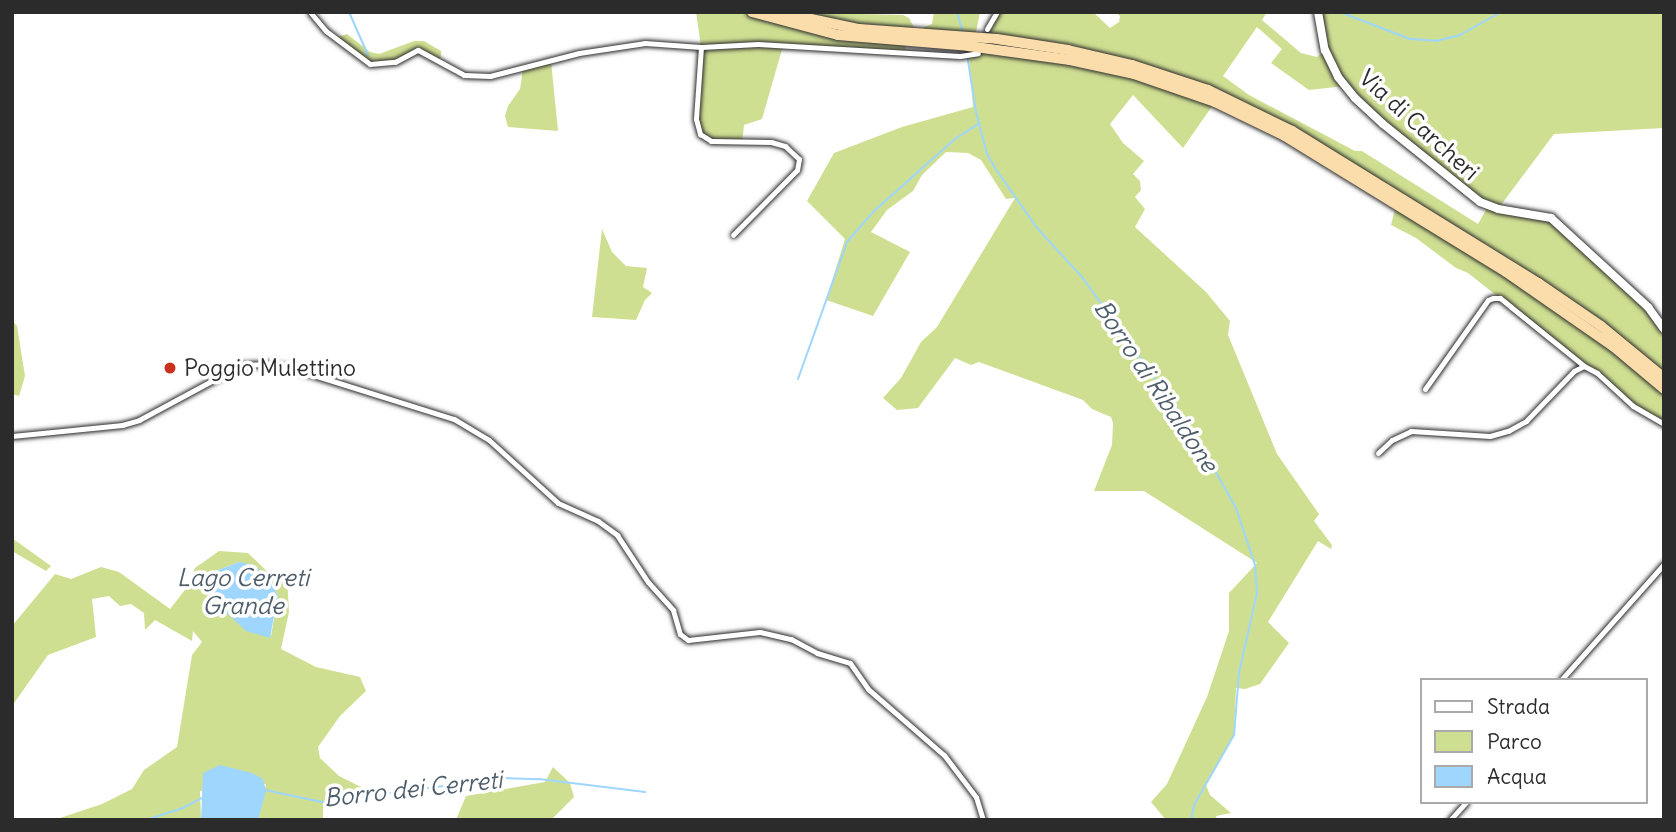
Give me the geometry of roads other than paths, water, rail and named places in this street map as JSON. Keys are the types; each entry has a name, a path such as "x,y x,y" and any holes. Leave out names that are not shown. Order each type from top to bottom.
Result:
{"highway":[{"path":"752,12 838,35 955,44 1070,60 1134,74 1215,102 1285,136 1506,272 1604,340 1664,389"},
{"path":"778,12 841,26 997,39 1068,50 1132,65 1208,90 1292,131 1538,283 1601,326 1664,378"}],"street":[{"path":"310,12 326,31 370,64 395,62 418,50 464,75 501,74 620,45 645,43 701,47 758,44 967,56 978,53"},
{"path":"987,29 997,12"},
{"name":"Via di Carcheri","path":"1318,12 1325,50 1338,77 1355,98 1383,124 1480,202 1498,209 1551,218 1648,307 1664,329"},
{"path":"701,47 696,119 701,134 711,141 778,144 785,146 799,159 797,170 733,235"},
{"path":"1425,389 1488,300 1500,298 1584,366 1597,373 1633,406 1664,424"},
{"path":"12,436 131,422 241,365 268,364 288,367 454,419 488,440 558,503 598,521 617,535 648,582 673,610 680,634 688,640 760,632 791,639 817,653 850,663 868,689 944,755 976,797 983,820"},
{"path":"1378,453 1392,440 1411,431 1490,436 1508,430 1526,421 1574,371 1584,366"},
{"path":"1563,678 1664,564"},
{"path":"1450,820 1464,804"}],"water":[{"name":"Lago Cerreti Grande","path":"239,562 254,565 265,574 278,595 270,638 246,631 202,590 200,583 213,572"},
{"path":"220,765 252,773 263,779 266,791 258,820 201,820 203,773"}],"waterway":[{"path":"349,12 368,55"},
{"name":"Borro di Ribaldone","path":"957,12 963,33"},
{"path":"1340,12 1410,39 1436,41 1460,35 1501,12"},
{"name":"Borro di Ribaldone","path":"966,48 976,112 987,154 1037,228 1082,277 1191,428 1236,508 1255,565 1257,593 1239,673 1234,735 1194,805 1191,820"},
{"path":"798,379 847,242 873,212 955,139 978,124"},
{"name":"Borro dei Cerreti","path":"265,790 322,802 504,778 539,779 645,792"},
{"name":"Borro dei Cerreti","path":"146,820 183,808 202,798"}],"place":[{"name":"Poggio Mulettino","path":"170,368"}]}
